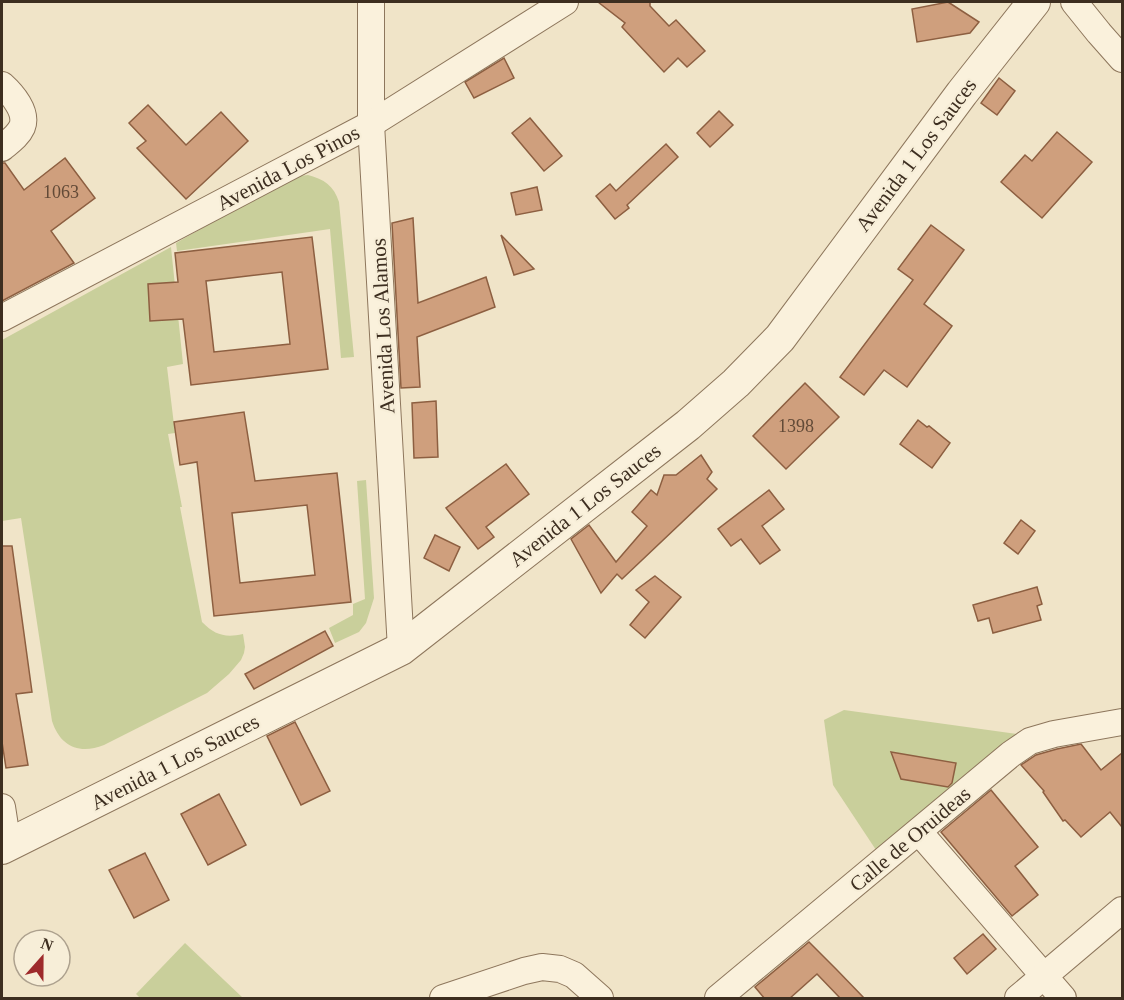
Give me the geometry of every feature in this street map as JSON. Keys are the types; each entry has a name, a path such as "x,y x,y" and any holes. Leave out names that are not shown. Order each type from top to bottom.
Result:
{"street":[{"name":"Avenida Los Alamos","path":"371,2 371,124 401,650"},
{"name":"Avenida Los Pinos","path":"2,318 371,124 564,2"},
{"name":"Avenida 1 Los Sauces","path":"5,847 401,650 688,425 744,376 780,338 968,85 1034,2"},
{"path":"1074,2 1122,59"},
{"path":"2,85 15,97 23,115 23,125 16,137 2,148"},
{"name":"Calle de Oruideas","path":"718,999 1011,753 1030,741 1054,734 1122,722"},
{"path":"2,807 5,847"},
{"path":"919,832 1063,999"},
{"path":"1018,999 1122,910"},
{"path":"443,999 524,970 542,967 560,969 574,975 600,999"}],"green space":[{"path":"308,175 328,184 339,202 354,357 341,358 330,229 177,251 176,243 280,184 299,176"},
{"path":"171,247 183,364 167,367 175,433 168,434 182,507 180,507 202,622 211,630 221,634 231,636 243,634 244,653 229,674 207,693 104,745 95,748 79,748 65,742 60,737 52,721 21,518 2,521 2,340"},
{"path":"366,480 374,598 366,623 359,632 335,643 329,628 353,615 353,604 365,599 357,481"},
{"path":"844,710 1017,734 878,853 833,785 824,720"},
{"path":"185,943 243,998 140,998 136,994"}],"building":[{"path":"598,2 650,2 650,6 669,26 676,20 705,51 687,67 678,58 664,72 622,27 625,23"},
{"path":"948,2 979,22 970,33 917,42 912,9"},
{"path":"504,58 514,78 474,98 465,82"},
{"path":"999,78 1015,91 997,115 981,103"},
{"path":"148,105 186,145 221,112 248,141 186,199 137,148 146,141 129,123"},
{"path":"719,111 733,125 710,147 697,133"},
{"path":"530,118 562,156 544,171 512,133"},
{"path":"1057,132 1092,162 1042,218 1001,182 1025,155 1032,161"},
{"path":"666,144 678,157 627,205 629,208 615,219 596,196 610,184 616,191"},
{"path":"65,158 95,198 51,231 74,263 2,301 2,163 5,163 24,190"},
{"path":"537,187 542,210 516,215 511,193"},
{"path":"413,218 418,303 486,277 495,307 417,337 420,387 401,388 392,223"},
{"path":"931,225 964,250 924,304 952,326 907,387 884,370 864,395 840,377 913,280 898,269"},
{"path":"501,235 534,269 514,275"},
{"path":"312,237 328,369 191,385 183,319 150,321 148,284 178,282 175,253","holes":["282,272 290,344 214,352 206,281"]},
{"path":"805,383 839,417 786,469 753,436"},
{"path":"436,401 438,457 414,458 412,403"},
{"path":"244,412 255,481 337,473 351,602 214,616 197,462 180,465 174,422","holes":["307,505 315,575 240,583 232,513"]},
{"path":"918,420 950,443 932,468 900,444"},
{"path":"701,455 712,472 707,479 717,489 622,579 617,574 601,593 571,539 589,525 616,562 647,526 632,512 651,490 657,495 664,475 676,475"},
{"path":"506,464 529,494 486,527 494,537 478,549 446,508"},
{"path":"769,490 784,509 762,526 780,550 760,564 741,539 731,546 718,529"},
{"path":"1021,520 1035,531 1018,554 1004,543"},
{"path":"435,535 460,547 449,571 424,558"},
{"path":"2,546 12,546 32,692 16,694 28,765 6,768 2,742"},
{"path":"655,576 681,597 645,638 630,625 649,602 636,590"},
{"path":"1037,587 1042,604 1037,606 1041,620 993,633 989,618 978,621 973,605"},
{"path":"325,631 333,646 254,689 245,674"},
{"path":"295,722 330,791 301,805 267,736"},
{"path":"1081,744 1101,770 1122,753 1122,827 1110,812 1081,837 1065,820 1063,821 1044,791 1021,765 1036,755"},
{"path":"891,752 956,763 952,783 948,787 901,779"},
{"path":"991,790 1038,847 1015,866 1038,895 1012,916 941,832"},
{"path":"219,794 246,845 208,865 181,814"},
{"path":"145,853 169,900 134,918 109,870"},
{"path":"983,934 996,949 967,974 954,958"},
{"path":"809,942 865,999 841,999 817,974 789,999 765,999 755,987"}]}
